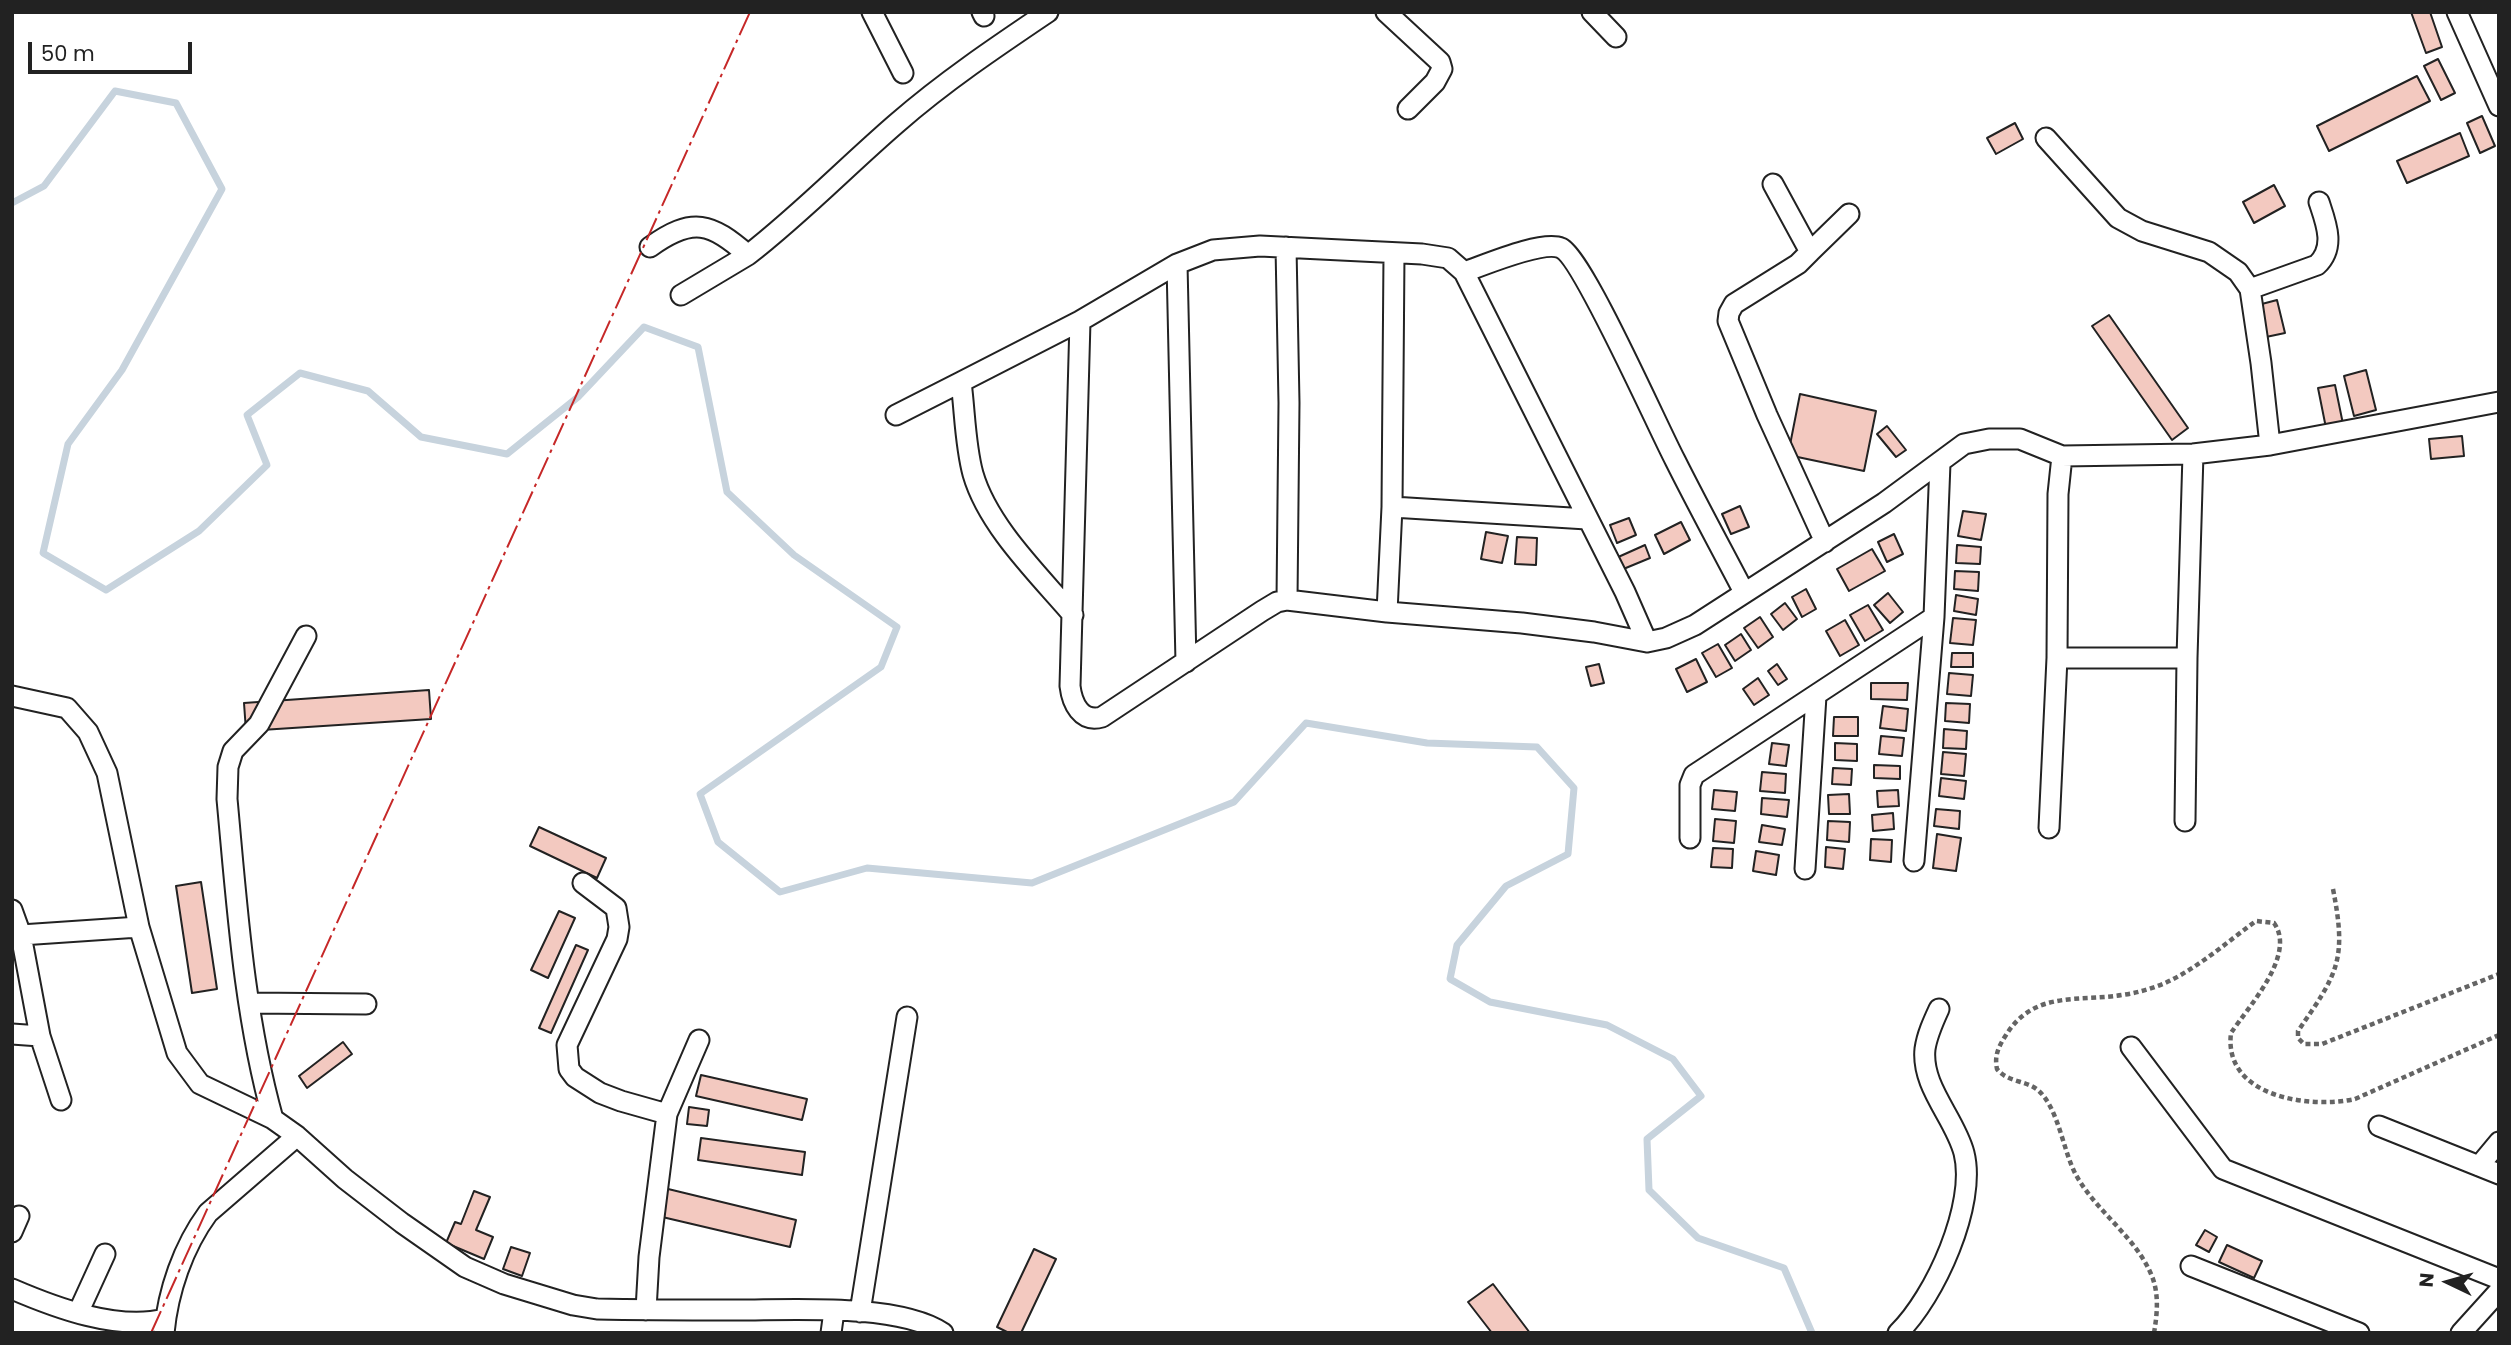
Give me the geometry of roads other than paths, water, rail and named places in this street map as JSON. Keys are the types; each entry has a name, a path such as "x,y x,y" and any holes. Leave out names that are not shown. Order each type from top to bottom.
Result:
{"street":[{"path":"872,12 903,73"},
{"path":"681,295 748,255 788,224 925,100 1048,12"},
{"path":"1386,12 1440,62 1442,69 1435,82 1408,109"},
{"path":"1592,12 1616,37"},
{"path":"2457,12 2499,106"},
{"path":"2046,138 2118,218 2142,231 2208,252 2238,272 2250,289 2270,445"},
{"path":"1773,184 1810,252"},
{"path":"2250,289 2322,261 2327,248 2328,230 2319,202"},
{"path":"1825,542 1767,415 1728,317 1732,306 1740,299 1788,271 1849,214"},
{"path":"650,247 674,232 698,227 716,230 748,255"},
{"path":"896,415 1080,321 1177,264 1213,250 1236,246 1286,247 1439,256 1452,260 1464,272 1625,592 1647,642"},
{"path":"1464,272 1546,246 1562,249 1570,254 1588,284 1674,459 1745,593"},
{"path":"1286,247 1289,403 1287,600"},
{"path":"1387,612 1392,507 1394,254"},
{"path":"1177,264 1186,662"},
{"path":"1080,321 1070,661 1072,700 1082,713 1089,717 1102,717 1262,611 1277,602 1287,600 1387,612 1522,623 1647,642 1681,633 1825,542 1964,444 1989,439 2020,439 2062,456 2193,454 2270,445 2499,402"},
{"path":"961,382 973,473 987,506 1016,548 1073,615"},
{"path":"2185,821 2193,454"},
{"path":"2049,828 2057,658 2058,494 2062,456"},
{"path":"1914,861 1934,617 1940,463"},
{"path":"1392,507 1587,519"},
{"path":"1690,838 1690,785 1694,775 1934,617"},
{"path":"273,1119 261,1078 249,1003 229,813 228,768 233,751 259,724 306,636"},
{"path":"2057,658 2187,658"},
{"path":"12,696 67,708 88,732 107,773 139,927 169,1030 177,1053 189,1071 200,1084 273,1119 297,1136 345,1179 465,1267 504,1284 573,1306 646,1310 860,1312 909,1319 943,1333"},
{"path":"1805,869 1816,696"},
{"path":"583,883 616,908 620,927 617,939 567,1045 569,1069 575,1077 600,1093 667,1114"},
{"path":"12,910 40,1036 61,1100"},
{"path":"17,934 139,927"},
{"path":"249,1003 366,1004"},
{"path":"1898,1333 1931,1291 1948,1252 1965,1193 1965,1155 1928,1075 1925,1062 1930,1030 1939,1009"},
{"path":"860,1312 907,1017"},
{"path":"12,1034 40,1036"},
{"path":"646,1310 657,1180 667,1114 699,1040"},
{"path":"2131,1047 2223,1169 2499,1279"},
{"path":"2379,1126 2499,1174"},
{"path":"12,1289 78,1313 164,1326 181,1261 198,1226 208,1213 297,1136"},
{"path":"2479,1166 2499,1142"},
{"path":"78,1313 105,1254"},
{"path":"2191,1266 2359,1333"},
{"path":"2461,1333 2499,1292"},
{"path":"831,1333 834,1311"}],"waterway":[{"path":"12,203 44,186 115,91 176,103 222,189 122,370 68,444 43,553 106,590 199,531 267,465 247,415 300,373 368,391 421,437 507,454 578,397 644,327 698,347 727,492 794,555 897,627 881,667 700,794 718,842 780,892 867,868 1032,883 1234,802 1306,723 1427,743 1537,747 1574,788 1568,854 1506,886 1457,945 1450,979 1490,1002 1607,1025 1673,1059 1701,1096 1647,1139 1649,1190 1698,1238 1784,1268 1812,1333"}]}
